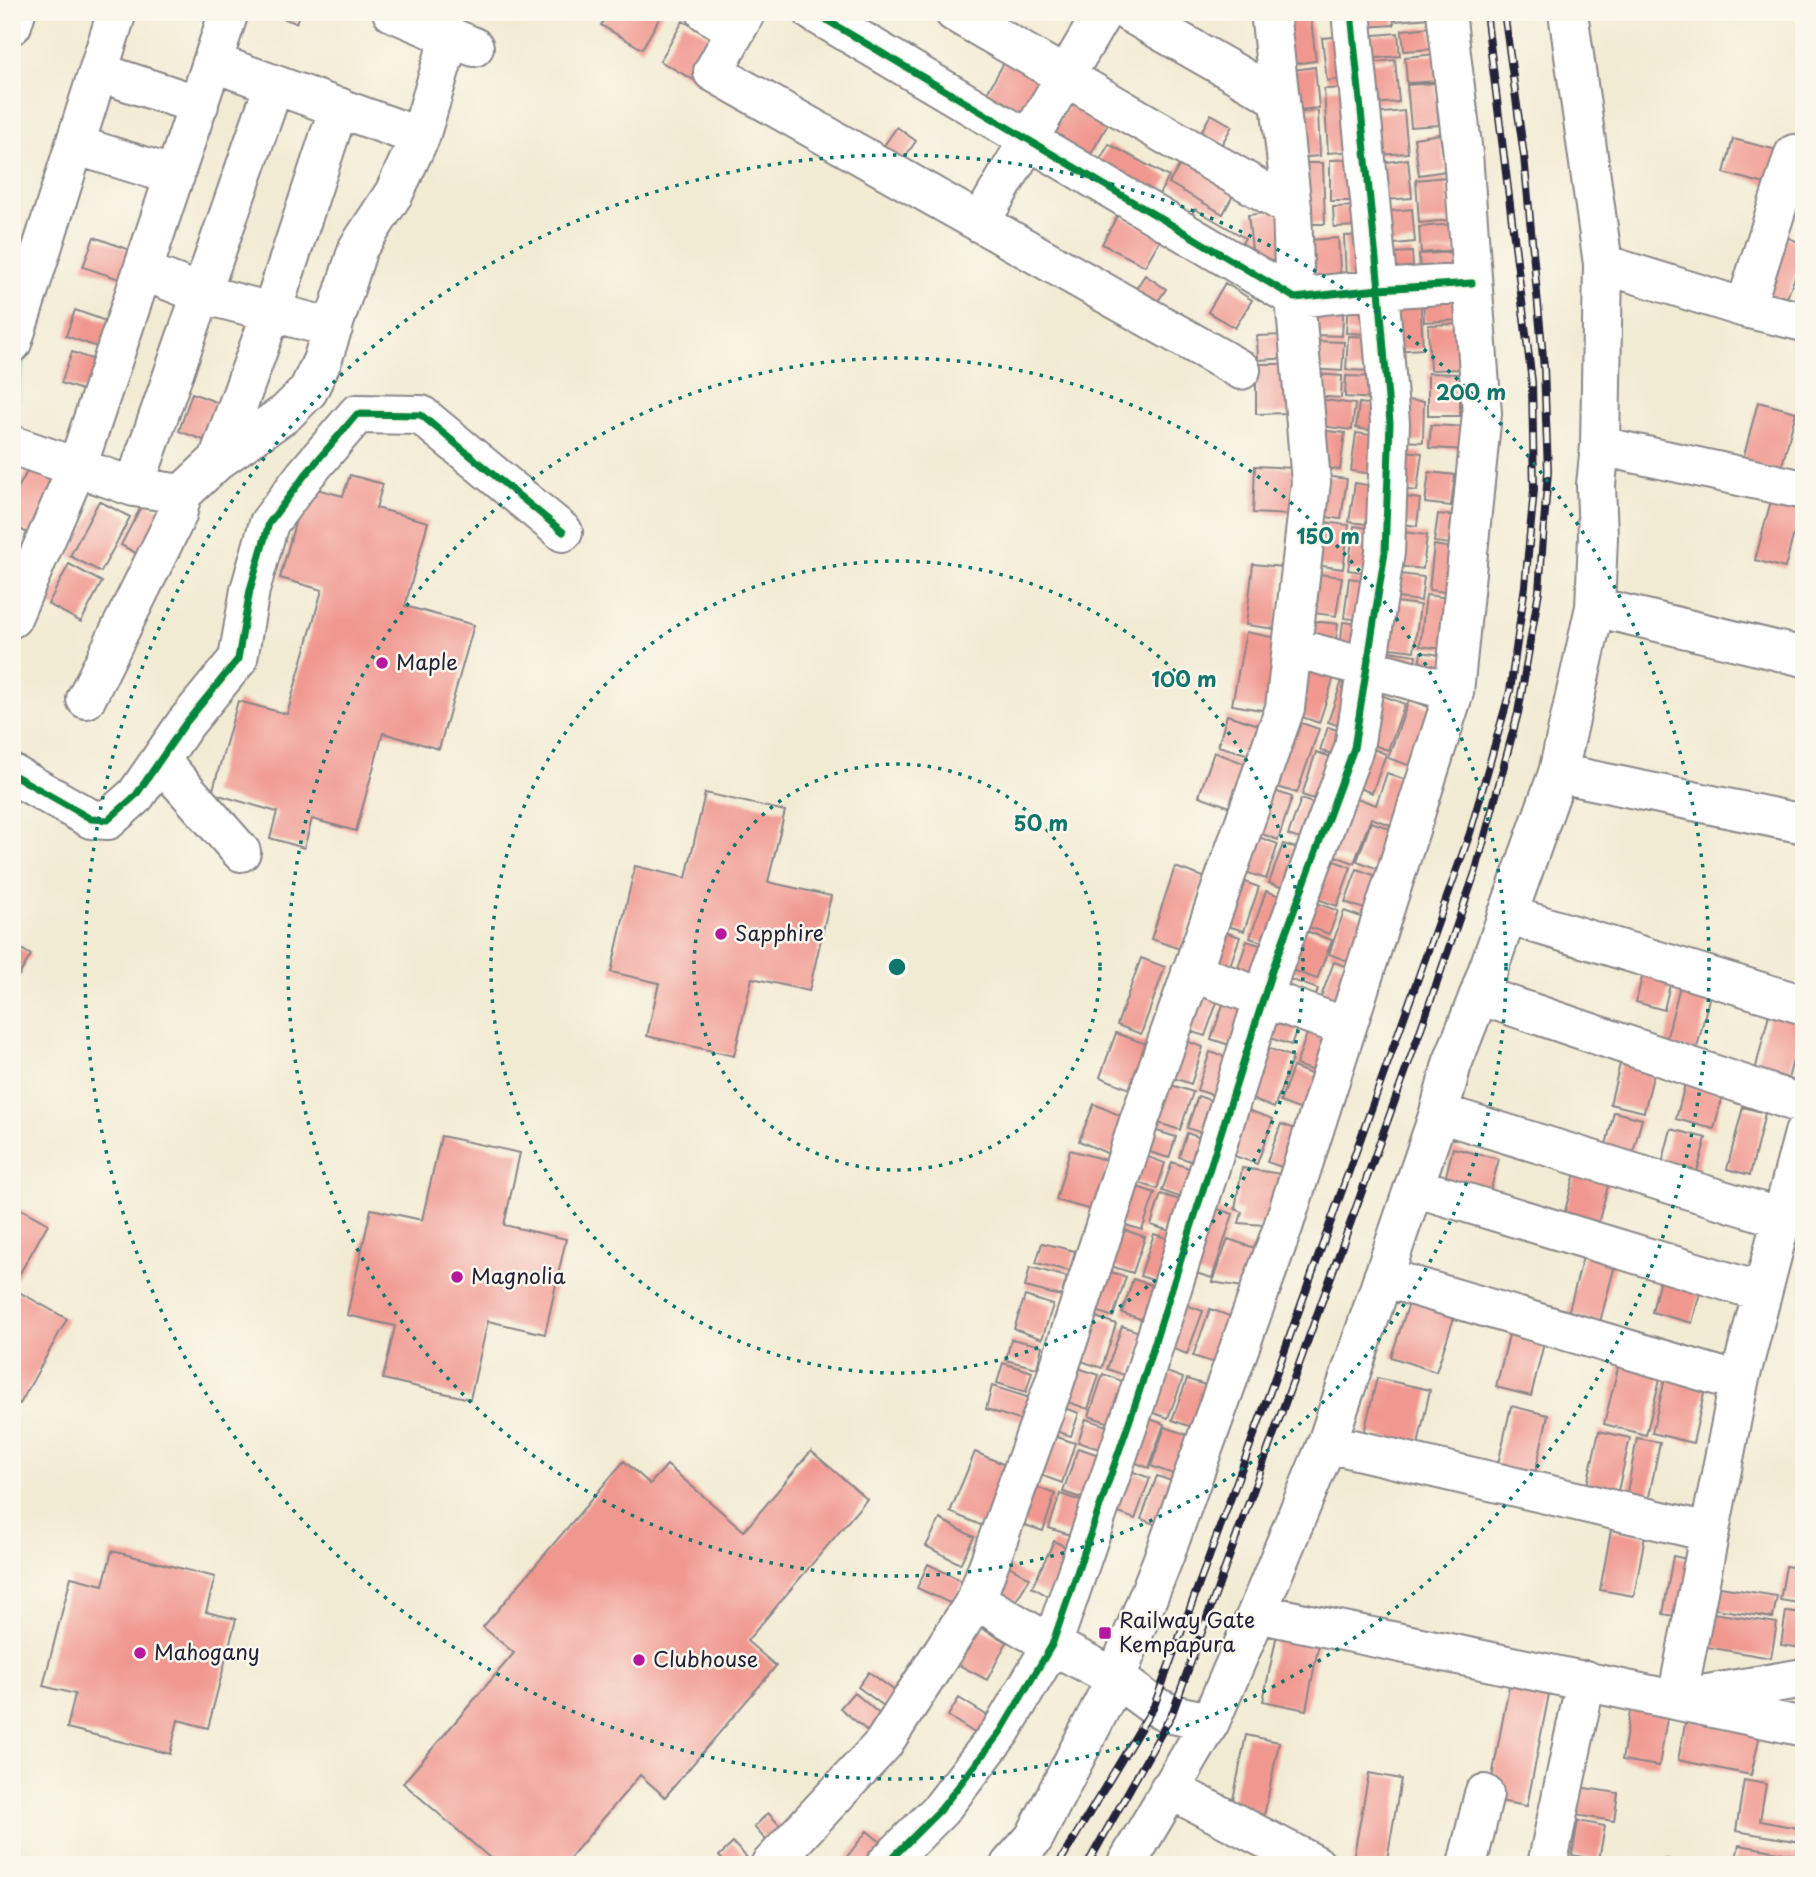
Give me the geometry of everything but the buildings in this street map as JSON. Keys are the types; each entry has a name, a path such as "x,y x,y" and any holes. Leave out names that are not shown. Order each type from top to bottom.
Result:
{"street":[{"path":"12,25 16,12"},
{"path":"15,334 117,12"},
{"path":"86,699 177,514 182,494 218,460 286,413 308,391 322,361 358,247 394,193 462,41 392,12"},
{"path":"813,12 1295,298 1472,283"},
{"path":"954,12 1292,208"},
{"path":"979,223 1104,12"},
{"path":"1128,12 1280,99"},
{"path":"770,1865 883,1744 976,1600 1054,1384 1138,1124 1285,708 1311,482 1295,298 1292,208 1270,12"},
{"path":"885,1865 941,1809 993,1741 1052,1645 1136,1402 1264,999 1354,748 1385,552 1390,423 1350,12"},
{"path":"1010,1865 1034,1838 1116,1678 1165,1554 1283,1227 1454,692 1482,413 1462,154 1446,12"},
{"path":"1126,1865 1209,1722 1327,1443 1439,1113 1452,1064 1558,773 1595,607 1598,537 1596,485 1600,446 1604,264 1568,12"},
{"path":"12,618 77,467 144,271 212,62 218,15"},
{"path":"729,18 713,72 1241,370"},
{"path":"212,62 420,137"},
{"path":"98,72 198,105"},
{"path":"134,487 274,85"},
{"path":"218,460 272,311 339,107"},
{"path":"75,145 175,176"},
{"path":"1745,308 1800,146"},
{"path":"1604,264 1745,308 1804,322"},
{"path":"144,271 202,294 333,328"},
{"path":"12,774 91,819 108,820 136,795 186,724 238,659 250,590 269,523 305,475 357,414 421,415 563,532"},
{"path":"15,446 134,487 182,494"},
{"path":"1600,446 1804,490"},
{"path":"1595,607 1804,657"},
{"path":"1292,647 1454,692"},
{"path":"160,760 241,852"},
{"path":"1558,773 1804,824"},
{"path":"1507,915 1804,1005"},
{"path":"1191,972 1346,1027"},
{"path":"1479,996 1804,1105"},
{"path":"1439,1113 1781,1218"},
{"path":"1677,1699 1739,1382 1804,1133"},
{"path":"1414,1187 1762,1292"},
{"path":"1383,1277 1739,1382"},
{"path":"1327,1443 1709,1532"},
{"path":"976,1600 1052,1645 1116,1678 1154,1706 1172,1714 1209,1722"},
{"path":"1257,1613 1804,1727"},
{"path":"1677,1699 1804,1678"},
{"path":"1547,1865 1586,1680"},
{"path":"1169,1789 1316,1865"},
{"path":"1467,1865 1484,1794"}],"waterway":[{"path":"12,413 22,352"}],"railway":[{"path":"1058,1865 1154,1706 1470,833 1510,691 1525,586 1534,490 1532,382 1486,12"},
{"path":"1087,1865 1172,1714 1476,870 1518,713 1539,591 1548,471 1544,368 1524,156 1504,12"}],"cycle path":[{"path":"813,12 1295,298 1472,283"},
{"path":"885,1865 941,1809 1001,1731 1052,1645 1136,1402 1273,968 1354,748 1385,552 1390,423 1351,12"},
{"path":"12,774 91,819 108,820 136,795 185,724 238,659 250,590 269,523 305,475 357,414 421,415 563,532"}],"place":[{"name":"Maple","path":"382,663"},
{"name":"Sapphire","path":"721,934"},
{"name":"Magnolia","path":"457,1277"},
{"name":"Railway Gate Kempapura","path":"1105,1633"},
{"name":"Mahogany","path":"140,1653"},
{"name":"Clubhouse","path":"639,1660"}]}
